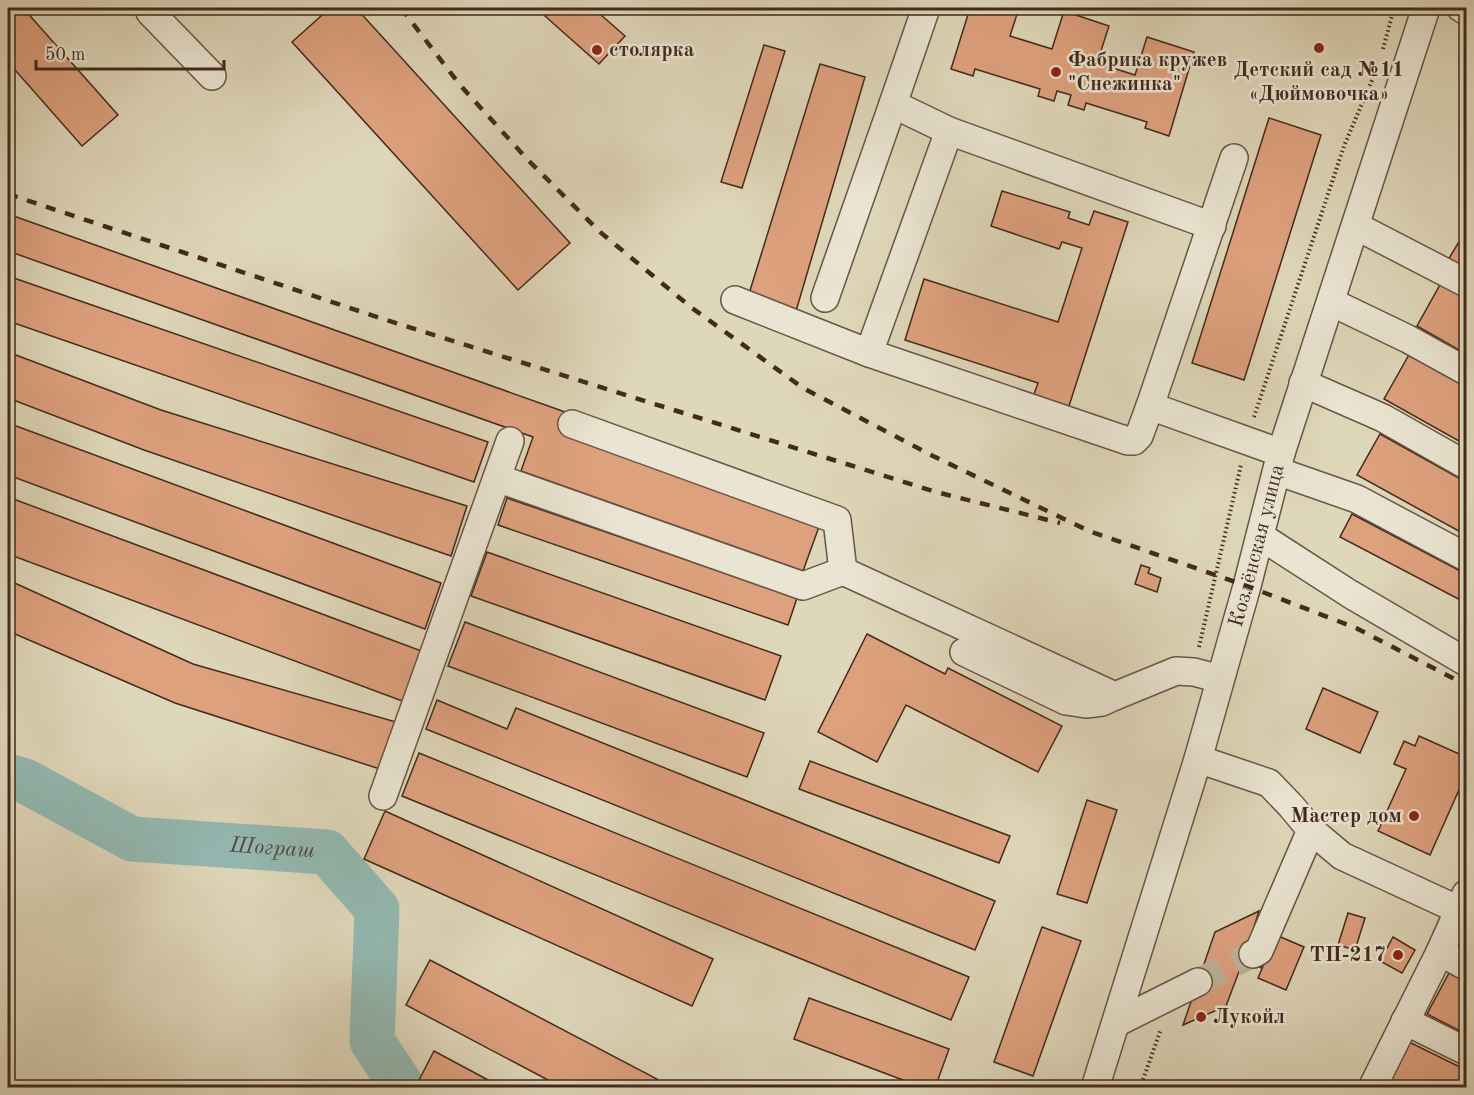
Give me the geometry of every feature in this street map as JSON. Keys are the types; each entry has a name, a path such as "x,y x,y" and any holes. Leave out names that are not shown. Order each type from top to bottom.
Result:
{"street":[{"path":"155,8 150,12 212,76"},
{"path":"825,298 926,8"},
{"name":"Козлёнская улица","path":"1095,1088 1198,759 1279,462 1303,383 1426,8"},
{"path":"1461,8 1467,11"},
{"path":"893,104 949,131 1212,226"},
{"path":"869,353 949,131"},
{"path":"735,300 869,353 1128,441 1134,441 1150,406 1234,158"},
{"path":"1356,226 1467,283"},
{"path":"1330,302 1408,339 1467,371"},
{"path":"1303,383 1383,418 1467,465"},
{"path":"1150,406 1247,441 1279,462 1467,556"},
{"path":"572,424 837,520 843,571"},
{"path":"383,796 510,441"},
{"path":"497,478 803,586 843,571 1115,696"},
{"path":"1260,536 1350,594 1467,662"},
{"path":"964,652 1066,701 1086,704 1102,702 1176,670 1220,679"},
{"path":"1198,759 1269,783 1311,830 1342,856 1463,902 1372,1088"},
{"path":"1253,954 1259,951 1311,830"},
{"path":"1440,952 1467,966"},
{"path":"1116,1023 1198,982"},
{"path":"1405,1021 1467,1051"}],"path":[{"path":"1381,56 1394,8"},
{"path":"1194,672 1247,441 1344,146 1378,66"},
{"path":"1140,1088 1172,995"}],"building":[{"path":"8,8 23,8 118,115 82,146 8,62"},
{"path":"330,8 356,8 570,243 518,290 292,42"},
{"name":"столярка","path":"536,8 593,8 625,36 599,64"},
{"name":"Фабрика кружев \"Снежинка\"","path":"970,8 1019,8 1010,36 1052,49 1064,11 1109,26 1097,63 1135,75 1147,37 1194,52 1169,136 1145,128 1147,122 1086,103 1084,110 1068,105 1071,95 1057,91 1054,101 1038,96 1040,89 975,69 973,76 951,69"},
{"path":"764,45 785,51 742,188 721,182"},
{"path":"820,64 865,77 796,311 748,297"},
{"path":"1269,118 1321,135 1244,380 1192,363"},
{"path":"1002,191 1070,212 1068,218 1089,225 1094,211 1128,222 1068,409 1033,397 1038,383 905,340 924,279 1058,322 1082,248 1062,242 1059,249 991,226"},
{"path":"8,214 568,413 561,433 820,524 803,571 521,471 533,437 8,251"},
{"path":"1463,235 1466,237 1466,271 1448,260"},
{"path":"8,276 488,442 474,482 8,321"},
{"path":"1441,283 1466,297 1466,354 1417,326"},
{"path":"8,352 161,410 467,506 451,556 144,450 8,398"},
{"path":"1410,353 1466,385 1466,445 1384,399"},
{"path":"8,423 441,583 425,629 8,475"},
{"path":"1380,434 1466,482 1466,535 1357,475"},
{"path":"8,497 424,652 405,702 8,554"},
{"path":"507,498 797,598 788,625 498,525"},
{"path":"1352,514 1466,574 1466,603 1340,537"},
{"path":"487,552 781,656 765,700 471,596"},
{"path":"1141,565 1150,568 1148,573 1161,578 1157,592 1135,584"},
{"path":"8,580 193,664 396,722 383,770 175,703 8,631"},
{"path":"465,622 764,733 747,777 448,666"},
{"path":"867,634 945,674 948,668 1062,726 1038,772 906,705 877,762 818,732"},
{"path":"1323,688 1378,712 1360,753 1306,729"},
{"path":"437,700 507,729 516,708 995,901 975,950 426,729"},
{"path":"1419,736 1466,757 1466,774 1430,855 1378,831 1406,769 1394,764 1404,741 1415,746"},
{"path":"419,753 969,977 951,1020 402,796"},
{"path":"810,761 1010,836 999,863 799,789"},
{"path":"1087,800 1117,810 1087,903 1057,894"},
{"path":"385,811 713,959 692,1006 364,859"},
{"path":"1259,911 1246,952 1266,959 1262,968 1243,961 1226,1006 1183,1025 1215,932"},
{"path":"1348,913 1365,918 1355,950 1338,945"},
{"path":"1042,927 1081,941 1033,1076 994,1062"},
{"path":"1276,935 1304,947 1286,990 1258,978"},
{"name":"ТП-217","path":"1393,937 1415,950 1402,973 1380,961"},
{"path":"430,960 657,1079 653,1088 563,1088 406,1005"},
{"path":"1449,973 1466,982 1466,1034 1427,1014"},
{"path":"809,998 949,1049 935,1088 924,1088 794,1039"},
{"path":"1407,1041 1466,1070 1466,1088 1385,1088"},
{"path":"434,1051 503,1088 415,1088"}],"waterway":[{"name":"Шограш","path":"8,776 25,781 132,839 327,852 377,909 372,1041 403,1088"}],"tunnel":[{"path":"1198,982 1253,954"}],"railway":[{"path":"401,8 460,85 528,160 600,232 692,308 803,388 933,456 1089,531 1247,586 1356,628 1466,685"},
{"path":"8,194 386,320 936,492 1060,523"}],"place":[{"name":"Детский сад №11 «Дюймовочка»","path":"1319,48"},
{"name":"столярка","path":"597,50"},
{"name":"Фабрика кружев \"Снежинка\"","path":"1056,72"},
{"name":"Мастер дом","path":"1414,816"},
{"name":"ТП-217","path":"1398,955"},
{"name":"Лукойл","path":"1201,1017"}]}
